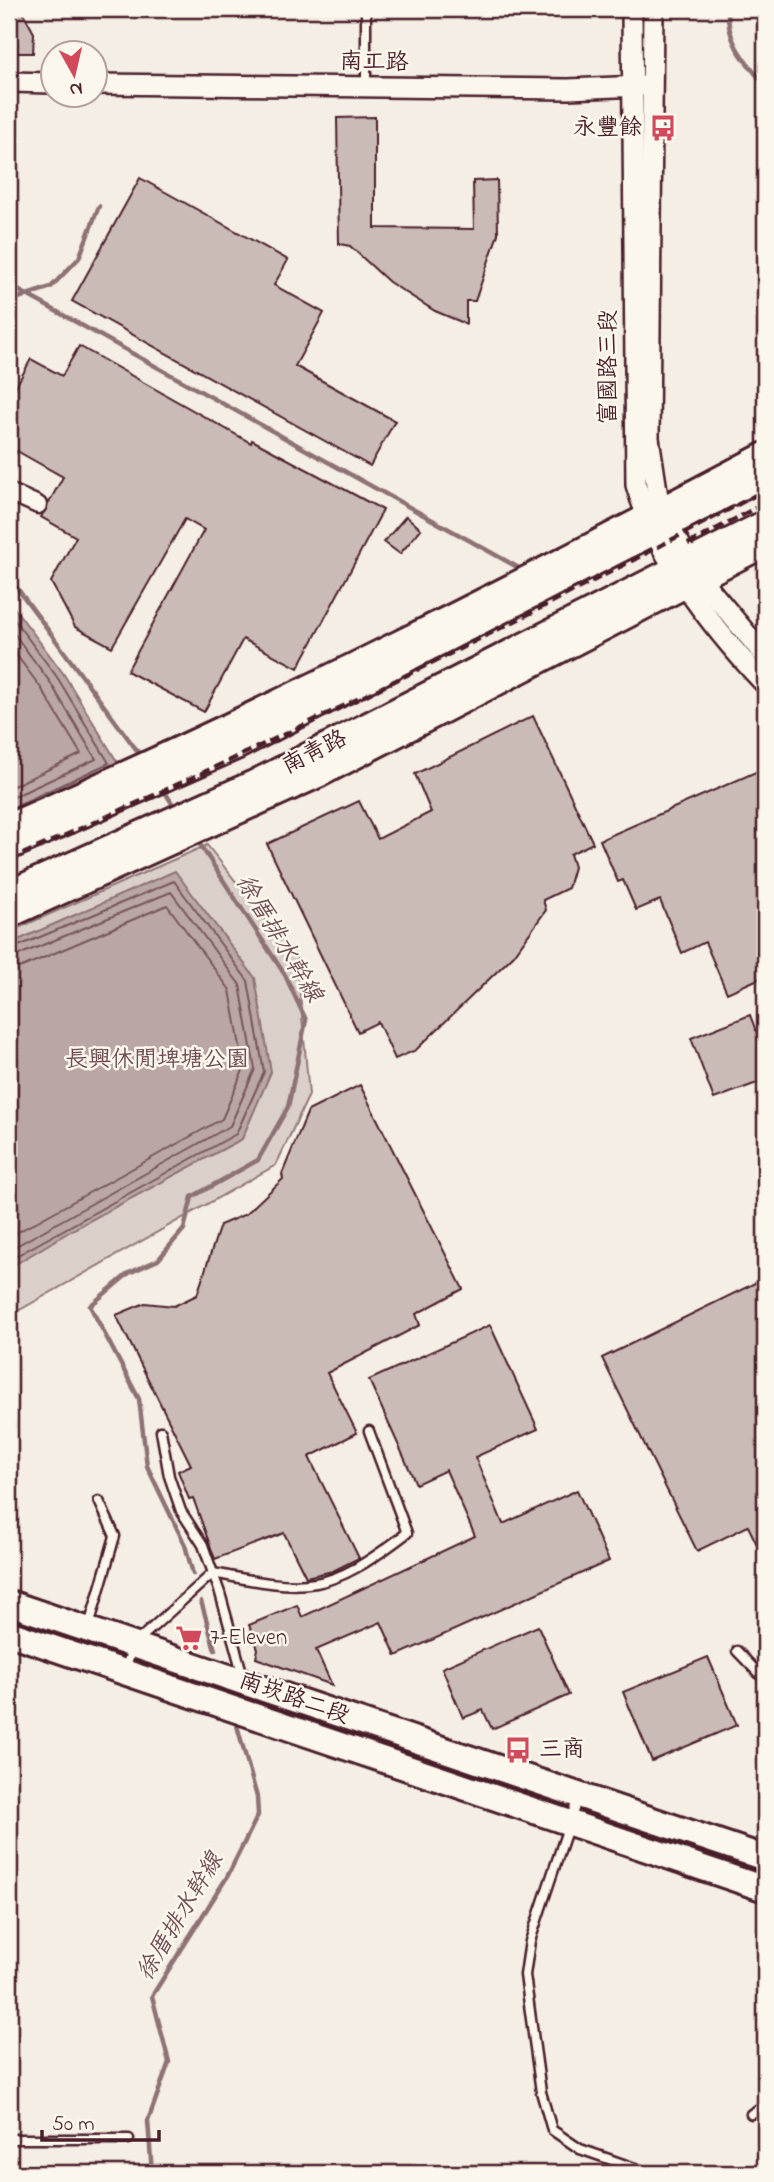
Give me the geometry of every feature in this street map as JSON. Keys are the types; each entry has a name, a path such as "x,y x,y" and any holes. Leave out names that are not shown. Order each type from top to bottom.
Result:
{"main road":[{"path":"9,826 229,727 656,522 765,455"},
{"name":"南青路","path":"9,847 238,746 656,522 765,475"},
{"name":"南青路","path":"9,893 254,783 616,602 687,574 765,523"},
{"path":"9,915 320,774 551,656 687,574 765,544"},
{"name":"南青路","path":"551,656 616,602"},
{"name":"南青路","path":"229,727 309,709"},
{"name":"南崁路二段","path":"9,1603 765,1858"},
{"name":"南崁路二段","path":"9,1633 765,1889"}],"street":[{"name":"富國路三段","path":"632,9 636,485 687,574 762,675"},
{"name":"富國路三段","path":"653,9 649,438 656,522"},
{"path":"9,82 38,83"},
{"name":"南工路","path":"108,84 653,86"},
{"path":"9,492 38,505"},
{"name":"富國路三段","path":"687,574 765,656"}],"lane":[{"path":"366,9 366,87"},
{"path":"160,1431 169,1476 181,1511 202,1545 213,1573 245,1682"},
{"path":"213,1573 279,1586 313,1586 362,1568 407,1533 369,1431"},
{"path":"88,1629 115,1536 99,1501"},
{"path":"124,1672 134,1644 213,1573"},
{"path":"737,1651 765,1681"},
{"path":"579,1795 530,1941 525,1975 541,2092 552,2130 580,2149 628,2169 649,2173"},
{"path":"751,2114 765,2105"},
{"path":"9,2138 129,2139"}],"green space":[{"name":"長興休閒埤塘公園","path":"207,845 297,959 309,1095 276,1165 9,1316 9,932"}],"water":[{"path":"9,601 63,673 121,768 9,816"},
{"name":"長興休閒埤塘公園","path":"175,871 255,978 271,1072 242,1139 74,1229 9,1268 9,944"}],"building":[{"path":"9,9 21,9 34,33 33,53 9,53"},
{"path":"375,117 375,228 474,229 473,181 497,180 498,234 475,301 466,301 466,324 435,311 389,282 350,246 339,244 337,118"},
{"path":"140,178 288,260 274,285 324,313 295,366 395,421 370,466 72,301"},
{"path":"79,346 251,443 252,440 383,510 298,668 243,639 204,712 127,671 204,530 185,519 112,647 75,627 51,582 76,537 41,517 63,477 17,451 9,466 9,399 31,359 62,376"},
{"path":"406,516 421,529 400,554 384,542"},
{"path":"533,716 593,843 570,854 574,867 568,888 543,900 546,910 514,955 416,1050 395,1059 378,1022 358,1032 267,844 359,801 378,839 431,812 415,774"},
{"path":"765,768 765,976 727,993 705,942 682,953 660,900 636,910 623,880 618,882 600,840"},
{"path":"750,1015 765,1055 765,1080 714,1099 691,1038"},
{"path":"360,1085 463,1289 416,1314 420,1325 327,1373 357,1433 309,1457 359,1558 333,1571 306,1577 284,1533 215,1559 193,1498 189,1499 178,1471 191,1465 116,1315 145,1303 174,1306 197,1295 220,1225 246,1214 283,1179 282,1174 308,1111"},
{"path":"757,1282 765,1299 765,1561 748,1526 697,1551 602,1358"},
{"path":"490,1325 538,1429 475,1457 503,1524 577,1490 609,1561 396,1656 381,1622 316,1650 332,1685 256,1658 258,1649 249,1625 297,1605 302,1617 475,1536 446,1470 416,1484 369,1380"},
{"path":"538,1626 569,1695 492,1729 483,1710 463,1718 442,1668"},
{"path":"708,1657 737,1725 652,1761 623,1692"}],"waterway":[{"path":"728,9 730,31 738,50 765,85"},
{"name":"徐厝排水幹線","path":"9,301 51,287 79,258 99,206"},
{"path":"9,285 519,568"},
{"name":"徐厝排水幹線","path":"9,577 141,756"},
{"name":"徐厝排水幹線","path":"163,789 175,808"},
{"name":"徐厝排水幹線","path":"193,1574 185,1545 147,1466 139,1399 90,1306 129,1273 158,1260 184,1229 192,1197 258,1160 288,1107 306,1020 285,975 197,840"},
{"name":"徐厝排水幹線","path":"201,1601 215,1650"},
{"name":"徐厝排水幹線","path":"152,2173 148,2121 169,2062 152,1996 227,1877 258,1815 257,1797 236,1722"}],"railway":[{"path":"9,860 201,774 391,683 765,490"},
{"path":"688,544 765,503"}],"place":[{"name":"永豐餘","path":"663,128"},
{"name":"7-Eleven","path":"189,1638"},
{"name":"三商","path":"518,1750"}]}
